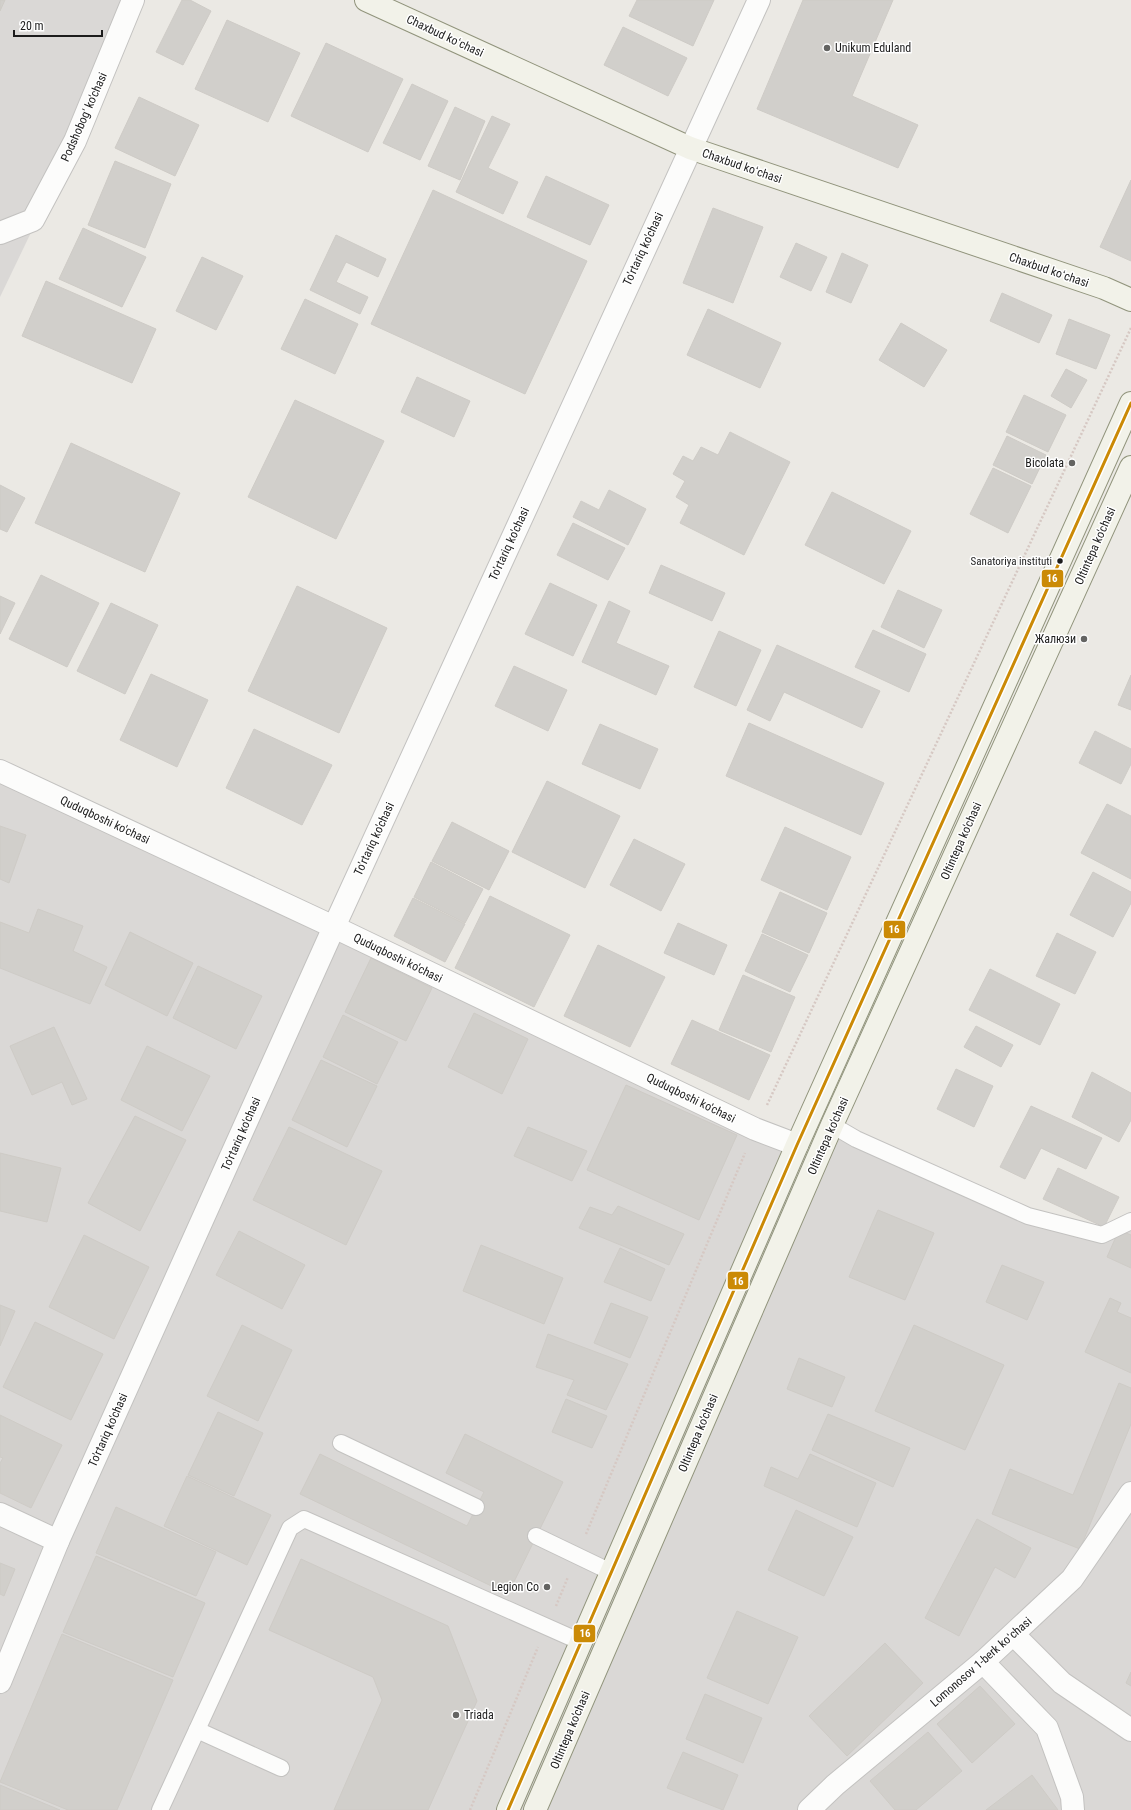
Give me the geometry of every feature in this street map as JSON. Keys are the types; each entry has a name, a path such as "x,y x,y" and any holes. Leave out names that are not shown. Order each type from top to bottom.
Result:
{"main road":[{"name":"Chaxbud koʻchasi","path":"366,0 690,148 1104,288 1131,300"},
{"name":"Oltintepa ko'chasi","path":"508,1810 797,1145 1131,403"},
{"name":"Oltintepa ko'chasi","path":"535,1810 832,1125 1131,467"},
{"path":"797,1145 819,1155"}],"street":[{"name":"Podshobog' ko'chasi","path":"0,233 32,220 75,141 133,0"},
{"name":"To'rtariq ko'chasi","path":"0,1682 58,1541 334,927 758,0"},
{"name":"Quduqboshi ko'chasi","path":"0,771 334,927 755,1129 797,1145"},
{"name":"Lomonosov 1-berk koʻchasi","path":"809,1810 835,1785 1014,1635 1072,1579 1131,1493"},
{"path":"0,1514 58,1541"},
{"path":"1014,1635 1062,1683 1131,1730"},
{"path":"983,1662 1047,1728 1072,1797 1073,1810"}],"lane":[{"path":"832,1125 856,1139 1028,1216 1102,1235 1131,1221"},
{"path":"341,1443 476,1507"},
{"path":"160,1810 290,1528 304,1519 581,1642"},
{"path":"536,1536 611,1572"},
{"path":"197,1730 281,1768"}],"path":[{"path":"584,1539 755,1129 1131,328"},
{"path":"553,1612 568,1576"},
{"path":"470,1810 541,1642"}],"shaded area":[{"path":"0,0 133,0 75,141 0,297"},
{"path":"0,771 819,1155 832,1125 1028,1216 1102,1235 1131,1221 1131,1810 0,1810"}],"building":[{"path":"0,0 5,0 0,11"},
{"path":"182,0 190,0 211,11 183,65 156,52"},
{"path":"637,0 714,0 693,46 629,16"},
{"name":"Unikum Eduland","path":"803,0 893,0 852,96 918,125 898,168 757,109"},
{"path":"227,20 300,53 268,122 195,89"},
{"path":"623,27 687,58 668,96 604,65"},
{"path":"326,43 403,79 368,152 291,116"},
{"path":"412,84 448,101 420,160 383,143"},
{"path":"139,97 199,125 175,176 115,148"},
{"path":"455,107 485,121 460,180 428,166"},
{"path":"492,116 510,124 488,168 518,182 503,214 456,192"},
{"path":"115,161 171,184 145,248 88,225"},
{"path":"546,176 609,205 590,245 527,217"},
{"path":"1131,180 1131,261 1100,247"},
{"path":"433,190 587,261 525,394 371,324"},
{"path":"713,208 763,227 733,303 683,283"},
{"path":"83,228 146,257 122,307 59,279"},
{"path":"336,235 386,259 378,277 346,262 336,282 368,297 360,314 310,290"},
{"path":"796,243 827,257 811,291 780,277"},
{"path":"842,253 868,265 851,303 826,292"},
{"path":"202,257 243,276 216,330 176,311"},
{"path":"46,281 156,329 132,383 22,336"},
{"path":"1002,293 1052,315 1039,343 990,321"},
{"path":"305,299 358,324 335,374 281,349"},
{"path":"708,309 781,343 760,388 687,355"},
{"path":"1069,319 1110,335 1096,369 1056,354"},
{"path":"901,323 947,350 924,387 879,360"},
{"path":"1066,369 1087,380 1071,408 1051,396"},
{"path":"417,377 470,401 454,437 401,412"},
{"path":"1024,395 1066,415 1048,452 1006,432"},
{"path":"295,400 384,441 336,539 248,497"},
{"path":"730,432 790,462 744,555 680,523 689,505 676,497 685,481 673,474 683,456 693,461 701,447 718,455"},
{"path":"1007,436 1046,455 1032,484 993,465"},
{"path":"71,443 180,493 145,572 35,523"},
{"path":"993,468 1031,486 1008,533 970,514"},
{"path":"0,485 25,498 7,532 0,529"},
{"path":"609,490 646,509 628,545 573,517 581,501 599,510"},
{"path":"832,492 911,531 884,584 805,545"},
{"path":"573,523 625,548 608,580 557,555"},
{"path":"661,565 725,593 712,621 649,593"},
{"path":"41,575 99,603 67,667 9,639"},
{"path":"550,583 597,605 573,656 525,634"},
{"path":"297,586 387,628 339,733 248,691"},
{"path":"898,590 942,610 924,648 881,627"},
{"path":"0,596 15,603 0,634"},
{"path":"609,601 630,611 616,643 669,666 656,695 582,662"},
{"path":"111,603 158,625 125,694 77,671"},
{"path":"873,630 926,654 909,692 855,667"},
{"path":"719,631 761,650 736,706 694,687"},
{"path":"777,645 880,691 862,728 784,692 770,721 747,710"},
{"path":"514,666 567,690 548,731 495,706"},
{"path":"151,674 208,700 177,767 120,740"},
{"path":"1131,675 1131,710 1118,705"},
{"path":"749,723 884,783 861,835 726,776"},
{"path":"600,724 658,749 640,789 582,764"},
{"path":"254,729 332,765 302,825 226,788"},
{"path":"1095,731 1131,749 1131,764 1121,784 1079,763"},
{"path":"547,781 620,816 585,888 512,852"},
{"path":"1107,804 1131,816 1131,879 1081,853"},
{"path":"452,822 509,851 489,890 432,861"},
{"path":"0,826 26,835 9,883 0,879"},
{"path":"785,827 851,857 827,910 761,880"},
{"path":"634,839 685,864 661,911 610,885"},
{"path":"431,862 483,889 465,923 414,897"},
{"path":"1093,872 1131,892 1131,903 1113,937 1070,915"},
{"path":"780,892 827,913 809,953 762,932"},
{"path":"490,896 570,935 534,1007 455,968"},
{"path":"413,898 465,924 445,962 394,936"},
{"path":"38,909 83,926 73,951 107,967 90,1004 0,968 0,922 29,933"},
{"path":"678,923 727,945 714,975 664,953"},
{"path":"130,932 193,963 167,1016 105,985"},
{"path":"1057,933 1096,952 1075,994 1036,976"},
{"path":"762,934 808,955 790,992 745,971"},
{"path":"598,945 665,977 630,1047 564,1016"},
{"path":"371,958 432,988 406,1041 345,1012"},
{"path":"198,966 262,996 236,1049 173,1018"},
{"path":"990,969 1060,1004 1040,1045 969,1010"},
{"path":"743,975 795,997 771,1052 719,1030"},
{"path":"474,1013 528,1039 502,1094 448,1067"},
{"path":"343,1015 398,1042 377,1084 323,1057"},
{"path":"692,1020 770,1055 749,1100 671,1064"},
{"path":"976,1026 1013,1045 1001,1067 964,1047"},
{"path":"54,1027 87,1099 72,1105 62,1082 32,1095 10,1046"},
{"path":"147,1046 210,1076 182,1131 121,1100"},
{"path":"321,1060 377,1086 347,1147 292,1120"},
{"path":"956,1069 993,1086 974,1127 937,1109"},
{"path":"1092,1072 1131,1093 1131,1120 1119,1142 1072,1117"},
{"path":"626,1085 737,1135 699,1220 587,1170"},
{"path":"1031,1106 1102,1138 1086,1169 1041,1148 1025,1179 1000,1167"},
{"path":"135,1116 186,1140 140,1231 88,1203"},
{"path":"289,1127 382,1171 346,1245 253,1200"},
{"path":"528,1127 587,1151 572,1181 514,1156"},
{"path":"0,1153 61,1168 47,1222 0,1211"},
{"path":"1058,1168 1119,1197 1104,1227 1043,1199"},
{"path":"618,1206 684,1234 669,1265 579,1228 590,1207 612,1215"},
{"path":"878,1210 934,1233 905,1300 849,1277"},
{"path":"1119,1230 1131,1235 1131,1268 1107,1257"},
{"path":"239,1231 305,1265 282,1309 216,1275"},
{"path":"84,1235 149,1267 114,1339 49,1307"},
{"path":"481,1245 563,1278 544,1324 463,1291"},
{"path":"620,1248 665,1269 651,1301 604,1282"},
{"path":"1002,1265 1044,1282 1027,1320 986,1302"},
{"path":"1110,1298 1121,1303 1117,1312 1131,1318 1131,1373 1085,1352"},
{"path":"611,1303 648,1317 630,1358 594,1343"},
{"path":"0,1305 15,1311 0,1346"},
{"path":"35,1322 103,1354 71,1420 3,1387"},
{"path":"242,1325 292,1350 258,1421 207,1396"},
{"path":"914,1325 1004,1365 965,1450 875,1411"},
{"path":"548,1334 628,1364 606,1410 567,1395 574,1380 536,1367"},
{"path":"799,1358 845,1377 832,1407 787,1389"},
{"path":"1119,1383 1131,1388 1131,1424 1080,1549 992,1514 1010,1469 1073,1495"},
{"path":"566,1399 607,1416 592,1448 552,1432"},
{"path":"218,1412 263,1433 234,1496 188,1475"},
{"path":"828,1414 910,1448 893,1487 812,1450"},
{"path":"0,1415 62,1445 31,1508 0,1493 0,1463 3,1458 0,1457"},
{"path":"465,1434 563,1482 508,1594 300,1494 320,1454 467,1526 484,1492 446,1473"},
{"path":"810,1454 876,1483 857,1527 764,1486 771,1467 798,1479"},
{"path":"187,1476 271,1515 247,1565 164,1526"},
{"path":"116,1507 216,1552 196,1596 96,1553"},
{"path":"796,1510 853,1537 824,1596 768,1570"},
{"path":"977,1519 1031,1548 1015,1578 995,1567 959,1636 925,1618"},
{"path":"96,1556 205,1603 173,1677 63,1632"},
{"path":"301,1559 448,1626 477,1701 428,1810 334,1810 382,1700 373,1677 269,1630"},
{"path":"0,1563 15,1569 4,1596 0,1594"},
{"path":"737,1611 798,1637 768,1704 707,1678"},
{"path":"62,1634 173,1680 117,1810 68,1810 0,1782"},
{"path":"885,1643 923,1683 847,1756 809,1716"},
{"path":"1131,1672 1131,1686 1126,1683"},
{"path":"980,1686 1015,1724 972,1763 937,1724"},
{"path":"705,1694 762,1718 743,1763 686,1739"},
{"path":"928,1732 962,1771 916,1810 895,1810 870,1781"},
{"path":"683,1752 738,1775 723,1810 667,1788"},
{"path":"1032,1775 1058,1810 986,1810"},
{"path":"0,1785 60,1810 0,1810"}],"transit line":[{"name":"16","path":"508,1810 797,1145 1131,403"}],"place":[{"name":"Unikum Eduland","path":"827,48"},
{"name":"Bicolata","path":"1072,463"},
{"name":"Sanatoriya instituti","path":"1060,561"},
{"name":"Жалюзи","path":"1084,639"},
{"name":"Legion Co","path":"547,1587"},
{"name":"Triada","path":"456,1715"}]}
